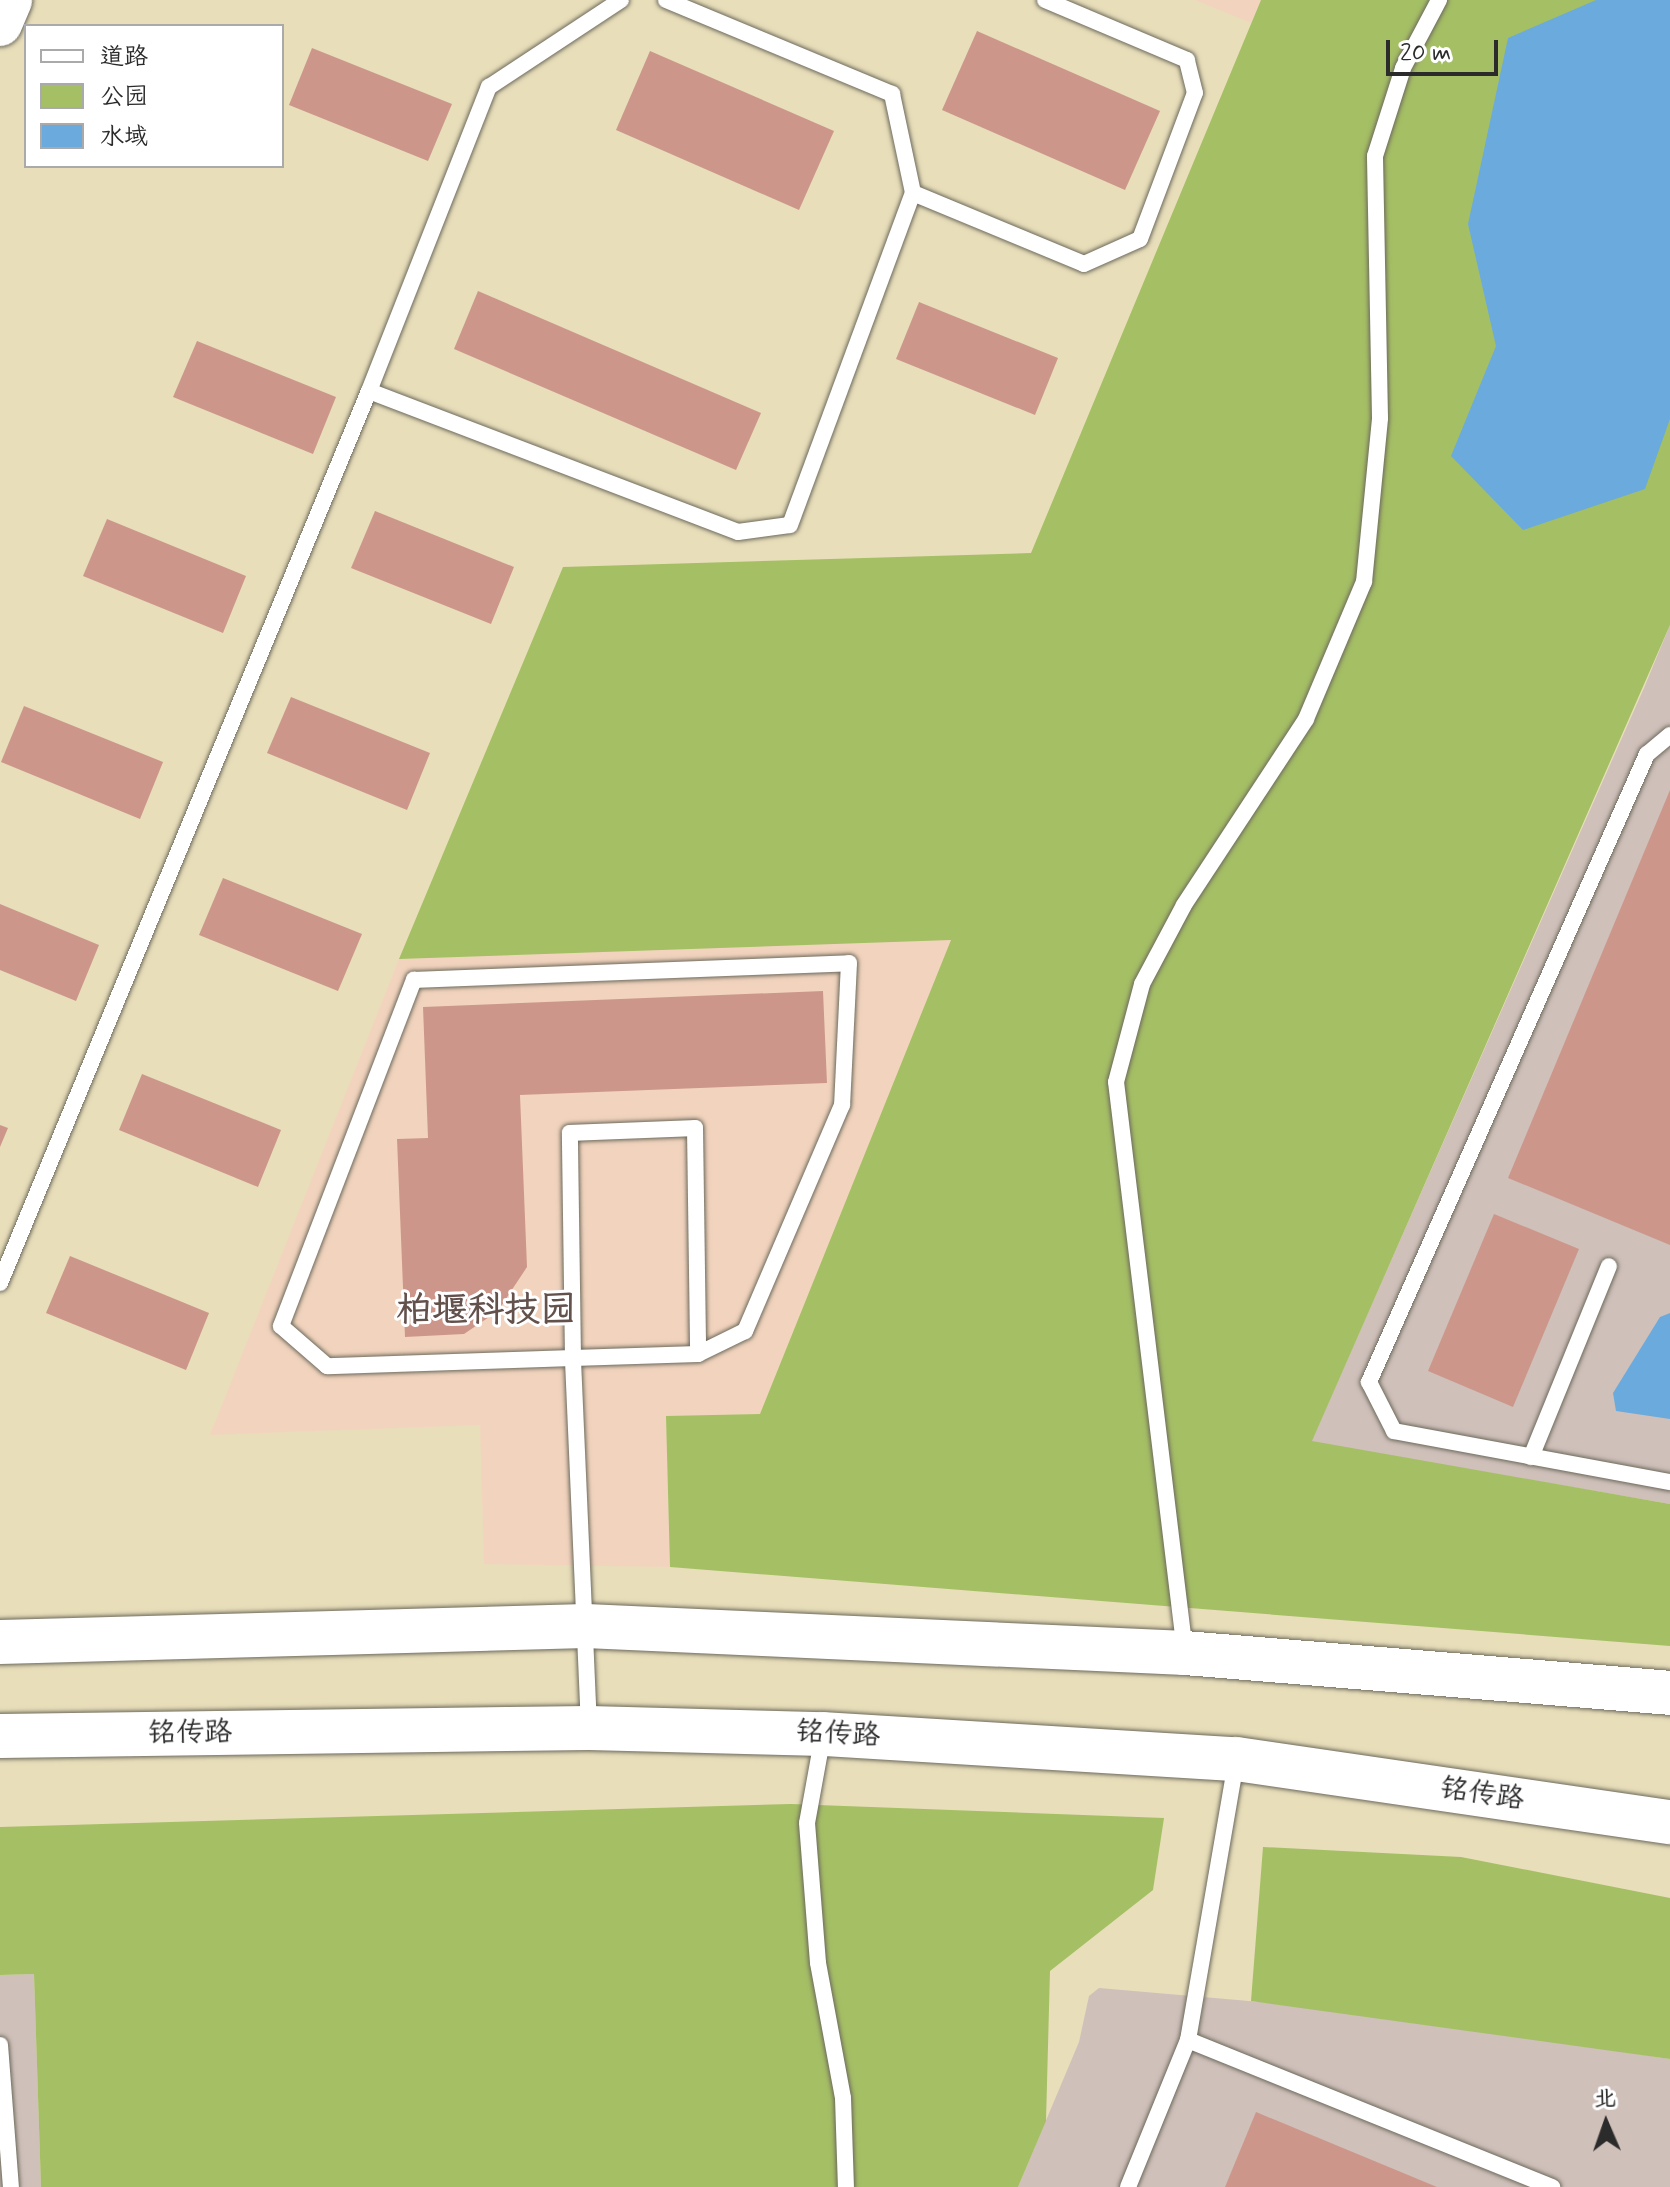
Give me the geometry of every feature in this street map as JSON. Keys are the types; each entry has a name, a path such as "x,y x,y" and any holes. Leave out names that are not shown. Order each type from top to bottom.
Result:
{"main road":[{"path":"0,24 10,0"},
{"path":"0,1642 586,1626 1185,1653 1670,1693"},
{"name":"铭传路","path":"0,1736 589,1728 823,1734 1236,1759 1670,1822"}],"lane":[{"path":"0,1283 369,391 489,87 621,0"},
{"path":"369,391 738,532 790,525 913,193 892,94 666,0"},
{"path":"913,193 1084,264 1140,239 1195,93 1187,60 1045,0"},
{"path":"1185,1653 1116,1082 1142,984 1184,905 1306,719 1364,582 1380,418 1375,156 1403,68 1439,0"},
{"path":"1670,735 1647,754 1369,1382 1394,1431 1670,1482"},
{"path":"849,963 842,1105 745,1331 698,1354 573,1358 327,1366 281,1326 414,980 849,963"},
{"path":"589,1728 573,1358 570,1133 695,1128 698,1354"},
{"path":"1531,1457 1609,1266"},
{"path":"823,1734 807,1823 818,1963 843,2098 846,2187"},
{"path":"1128,2187 1188,2040 1236,1759"},
{"path":"1188,2040 1552,2187"},
{"path":"0,2045 11,2187"}],"shaded area":[{"path":"1195,0 1261,0 1251,23"},
{"path":"1670,625 1670,1504 1311,1442 1644,688"},
{"path":"952,939 760,1414 666,1416 670,1567 484,1564 480,1425 210,1435 399,959"},
{"path":"34,1974 41,2187 0,2187 0,1975"},
{"path":"1099,1988 1341,2009 1670,2059 1670,2187 1018,2187 1079,2042 1089,1996"}],"green space":[{"path":"1261,0 1670,0 1670,625 1312,1441 1670,1504 1670,1646 670,1567 666,1416 760,1414 951,940 399,959 563,567 1031,553"},
{"path":"791,1804 1164,1818 1153,1890 1050,1971 1046,2121 1018,2187 41,2187 34,1974 0,1975 0,1827"},
{"path":"1263,1847 1461,1857 1670,1898 1670,2059 1251,2001"}],"water":[{"path":"1596,0 1670,0 1670,419 1645,489 1523,530 1451,456 1496,346 1468,224 1508,38"},
{"path":"1670,1313 1670,1419 1616,1411 1613,1393 1660,1317"}],"building":[{"path":"977,31 1160,111 1125,190 942,110"},
{"path":"312,48 452,104 428,161 289,105"},
{"path":"650,51 834,131 799,210 616,130"},
{"path":"478,291 761,413 736,470 454,349"},
{"path":"919,302 1058,358 1035,415 896,359"},
{"path":"197,341 336,397 313,454 173,397"},
{"path":"375,511 514,567 491,624 351,568"},
{"path":"107,519 246,576 223,633 83,576"},
{"path":"291,697 430,753 407,810 267,753"},
{"path":"24,706 163,762 140,819 1,762"},
{"path":"1670,790 1670,1245 1508,1178"},
{"path":"223,878 362,934 338,991 199,935"},
{"path":"0,904 99,945 76,1001 0,970"},
{"path":"823,991 827,1083 520,1095 527,1267 498,1311 464,1334 405,1337 397,1139 428,1138 423,1007"},
{"path":"142,1074 281,1130 258,1187 119,1130"},
{"path":"0,1125 8,1128 0,1147"},
{"path":"1494,1214 1579,1249 1513,1407 1428,1371"},
{"path":"70,1256 209,1313 186,1370 46,1313"},
{"path":"1256,2112 1437,2187 1225,2187"}],"district":[{"name":"柏堰科技园","path":"486,1312"}]}
